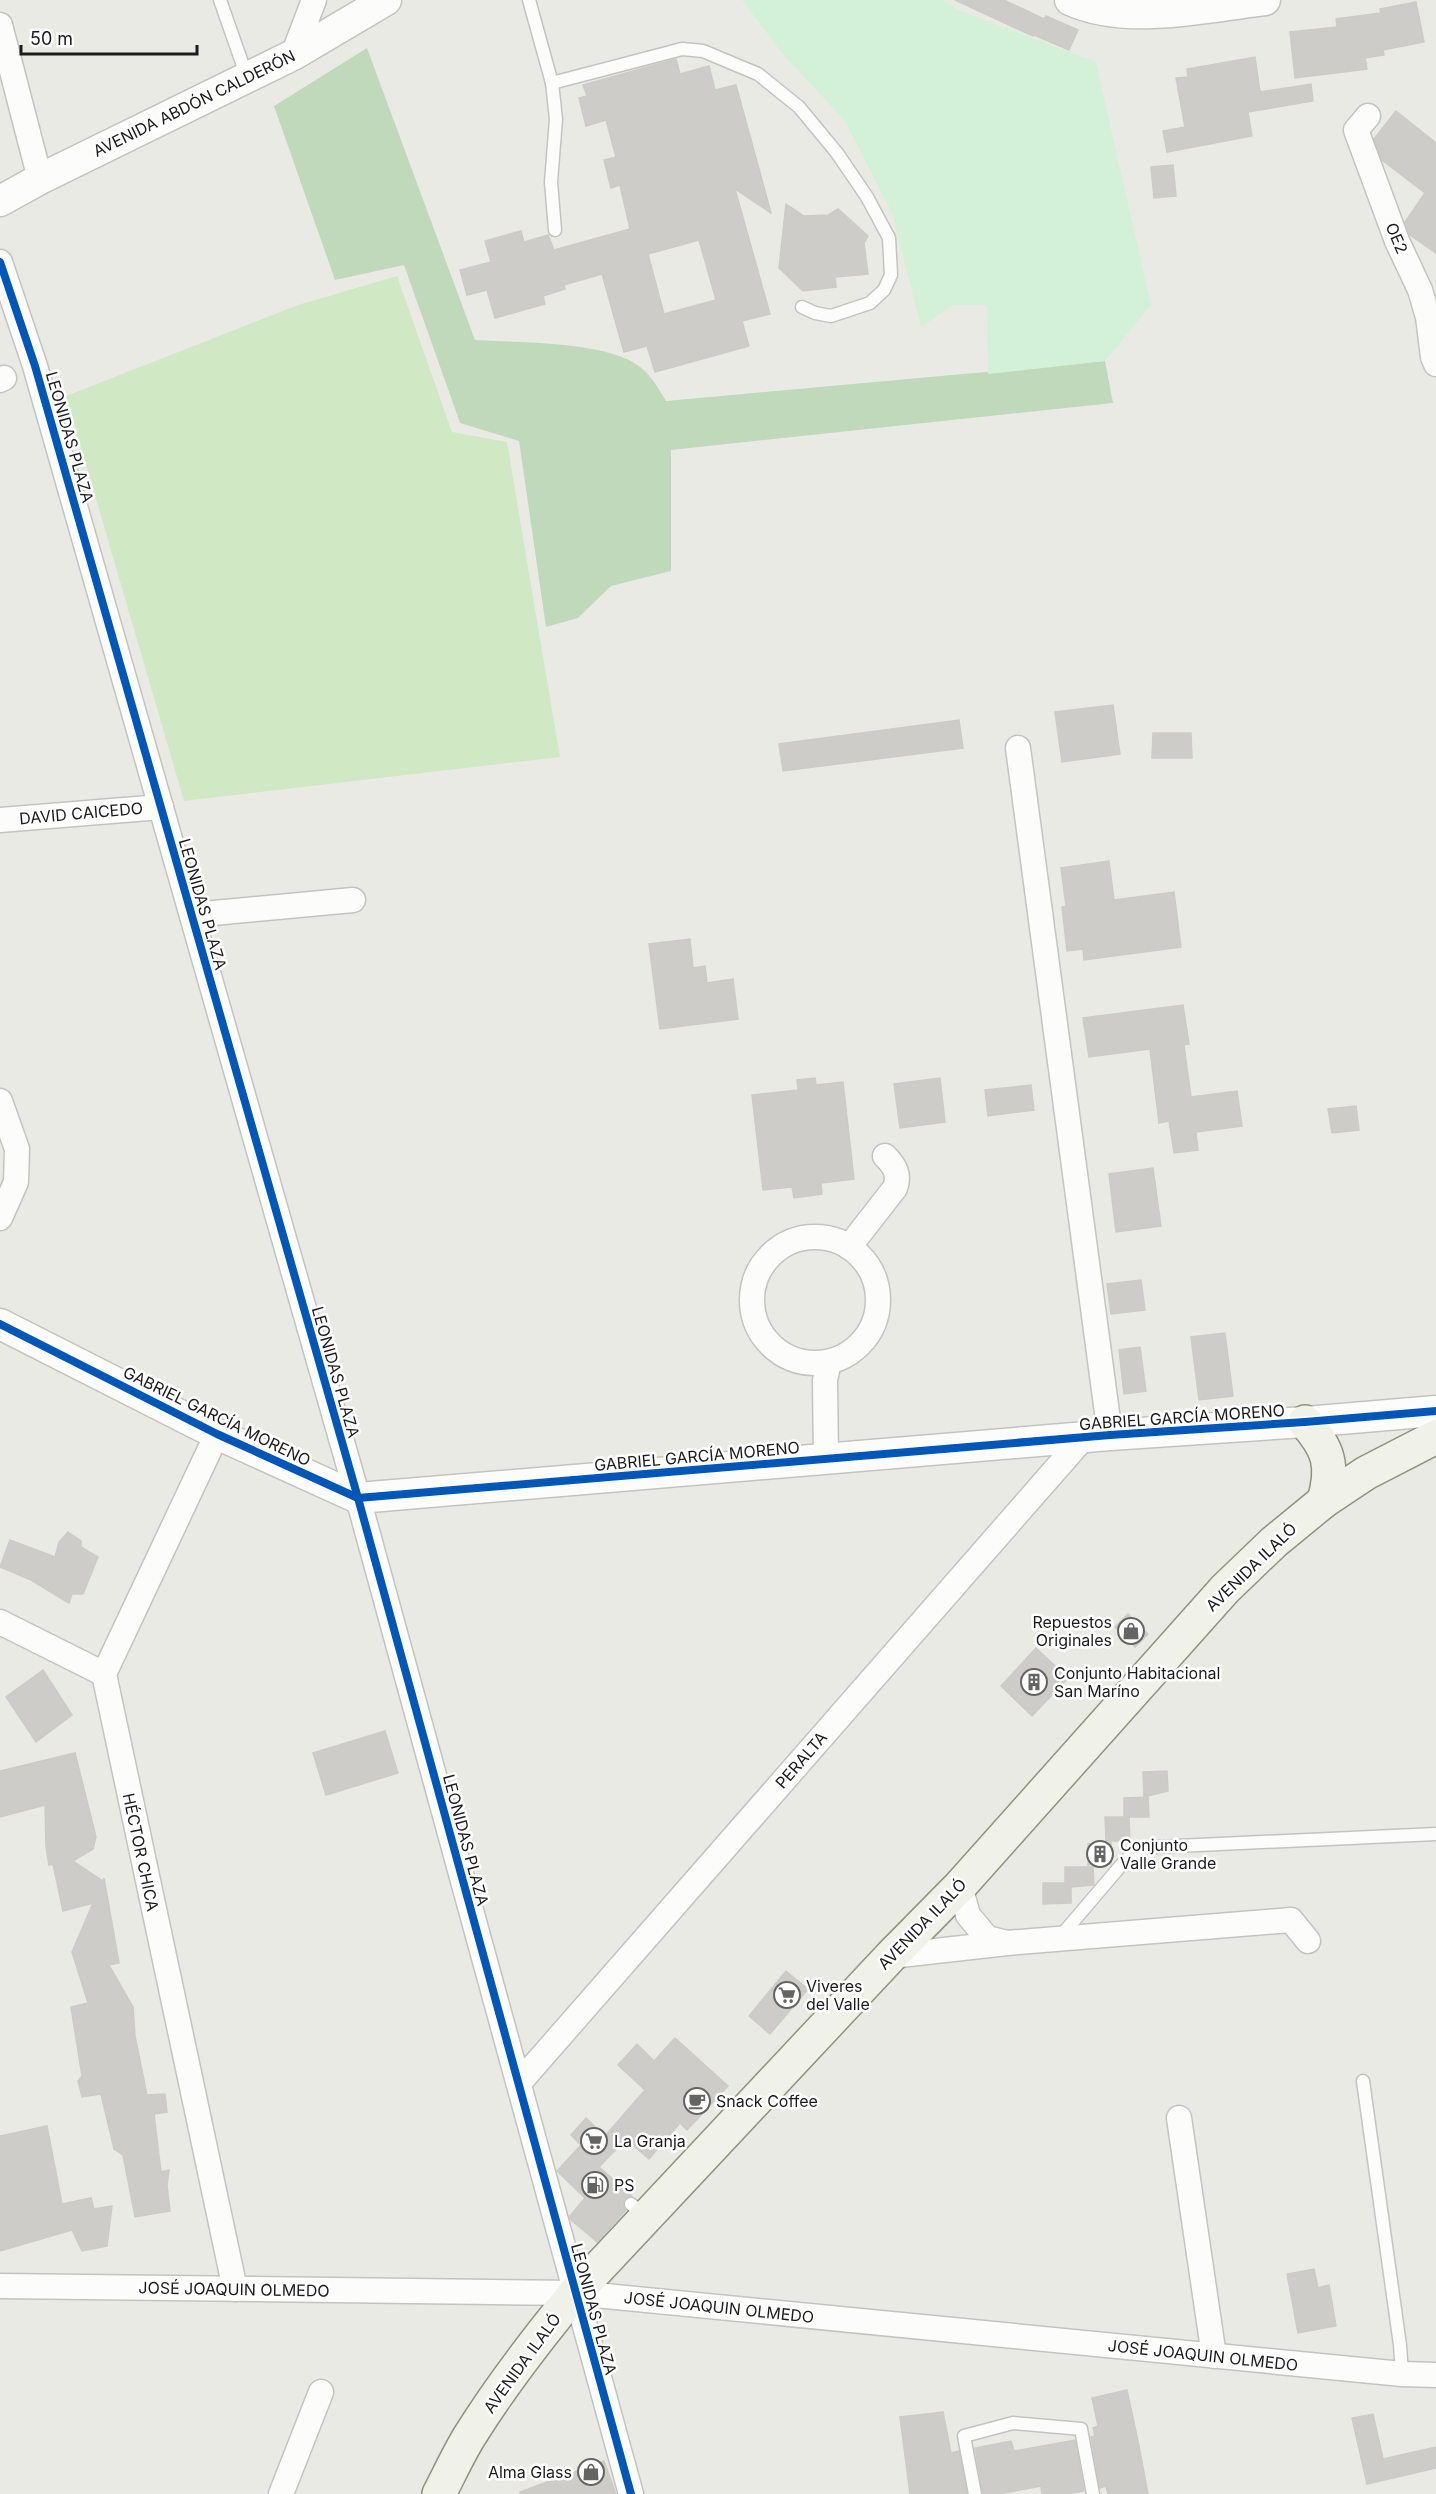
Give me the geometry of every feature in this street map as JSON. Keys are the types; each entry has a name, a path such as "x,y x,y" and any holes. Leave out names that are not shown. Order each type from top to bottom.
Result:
{"main road":[{"path":"1305,1422 1319,1438 1328,1458 1330,1480 1324,1501"},
{"name":"AVENIDA ILALÓ","path":"439,2494 468,2438 533,2345 639,2211 960,1886 1225,1589 1274,1542 1324,1501 1366,1473 1436,1437"}],"street":[{"path":"293,55 314,0"},
{"name":"AVENIDA ABDÓN CALDERÓN","path":"0,201 40,179 293,55 386,0"},
{"path":"1070,0 1084,6 1142,14 1265,0"},
{"path":"0,26 40,179"},
{"name":"OE2","path":"1368,116 1356,130 1397,241 1420,290 1428,317 1436,364"},
{"name":"LEONIDAS PLAZA","path":"0,262 35,366 192,915 358,1498 519,2083 550,2172 575,2293 631,2494"},
{"path":"1018,748 1097,1436"},
{"name":"DAVID CAICEDO","path":"0,820 161,807"},
{"path":"192,915 353,900"},
{"path":"0,1101 16,1149 16,1182 0,1218"},
{"path":"849,1247 895,1188 898,1180 897,1171 885,1156"},
{"path":"806,1237 828,1238 849,1247 863,1260 872,1275 878,1296 875,1318 865,1338 849,1353 829,1362 807,1363 785,1356 768,1341 756,1322 752,1300 756,1278 767,1258 784,1244 806,1237"},
{"name":"GABRIEL GARCÍA MORENO","path":"0,1324 217,1434 358,1498 1097,1436 1436,1411"},
{"path":"826,1459 825,1380 829,1362"},
{"path":"0,1623 104,1674 217,1434"},
{"name":"PERALTA","path":"519,2083 1097,1436"},
{"name":"HÉCTOR CHICA","path":"104,1674 235,2289"},
{"path":"960,1886 968,1915 987,1938 1006,1943"},
{"path":"891,1956 1006,1943 1291,1920 1308,1941"},
{"path":"1179,2118 1215,2356"},
{"name":"JOSÉ JOAQUIN OLMEDO","path":"0,2286 575,2293 1402,2374 1436,2375"},
{"path":"281,2494 321,2392"}],"lane":[{"path":"220,0 247,77"},
{"path":"530,0 552,83 556,119 551,182 555,230"},
{"path":"552,83 682,49 703,51 758,74 799,107 837,153 867,197 889,238 891,275 884,290 870,303 844,313 831,316 814,313 802,307"},
{"path":"1059,1939 1123,1863 1137,1850 1156,1847 1436,1834"},
{"path":"1364,2081 1402,2374"},
{"path":"975,2494 964,2436 1013,2423 1081,2429 1093,2494"}],"green space":[{"path":"742,0 942,0 958,10 1096,62 1151,305 1105,361 988,374 987,305 953,305 921,327 892,213 845,121 781,52"},
{"path":"367,48 475,340 565,345 612,354 631,361 645,371 666,401 1105,361 1113,403 671,450 671,571 611,586 578,618 546,627 519,441 460,423 404,265 335,280 274,106"},
{"path":"397,276 452,432 507,442 560,757 184,801 66,396 298,305"}],"building":[{"path":"955,0 1004,0 1044,19 1046,16 1078,30 1069,50"},
{"path":"1416,2 1424,42 1383,50 1384,55 1365,58 1367,69 1295,78 1290,32 1337,27 1336,19 1381,13 1380,9"},
{"path":"1255,57 1260,92 1311,84 1313,101 1248,112 1252,136 1167,152 1163,131 1185,127 1176,78 1188,77 1187,69"},
{"path":"676,59 680,74 709,66 715,90 736,85 771,213 735,189 770,314 742,321 749,346 655,372 647,346 624,352 602,274 564,285 565,289 543,296 545,304 495,318 487,290 467,295 460,270 491,262 485,241 521,231 524,242 548,235 554,250 630,229 620,185 611,188 604,160 616,157 606,120 586,126 579,98 587,96 583,85","holes":["699,240 716,300 664,314 648,254"]},
{"path":"1396,111 1436,143 1436,253 1410,235 1405,222 1425,193 1382,160 1374,139"},
{"path":"1173,165 1176,196 1154,198 1151,167"},
{"path":"786,204 804,216 828,215 838,209 868,236 864,243 868,274 835,277 836,287 803,291 779,268"},
{"path":"1113,705 1120,754 1062,762 1055,712"},
{"path":"959,720 963,748 783,771 779,744"},
{"path":"1153,733 1191,733 1192,758 1152,758"},
{"path":"1109,861 1114,900 1174,892 1181,947 1084,960 1083,949 1067,951 1062,907 1066,906 1061,868"},
{"path":"690,939 693,968 705,966 707,983 733,979 738,1019 660,1029 649,944"},
{"path":"1183,1005 1189,1044 1184,1045 1191,1097 1237,1091 1242,1126 1196,1132 1198,1150 1174,1153 1169,1121 1159,1123 1150,1049 1089,1057 1083,1018"},
{"path":"815,1078 816,1085 843,1082 854,1179 821,1183 822,1194 794,1198 792,1187 763,1190 752,1095 798,1090 797,1080"},
{"path":"940,1078 945,1122 900,1128 894,1084"},
{"path":"1031,1085 1034,1110 988,1116 985,1090"},
{"path":"1356,1106 1359,1130 1332,1133 1328,1109"},
{"path":"1153,1168 1161,1226 1116,1232 1109,1174"},
{"path":"1141,1280 1145,1310 1111,1314 1107,1284"},
{"path":"1225,1333 1233,1396 1199,1400 1191,1337"},
{"path":"1140,1347 1146,1391 1124,1394 1119,1350"},
{"path":"68,1532 81,1541 81,1547 98,1557 83,1594 72,1594 69,1603 31,1580 0,1567 10,1540 55,1557 59,1542"},
{"name":"Repuestos Originales","path":"1128,1614 1148,1634 1135,1647 1115,1627"},
{"name":"Conjunto Habitacional San Maríno","path":"1036,1648 1068,1678 1032,1716 1001,1686"},
{"path":"43,1670 72,1715 36,1742 6,1697"},
{"path":"385,1731 398,1773 326,1795 313,1753"},
{"path":"75,1753 96,1837 93,1849 73,1861 103,1881 104,1878 119,1963 109,1965 133,2007 135,2036 147,2095 165,2094 167,2112 154,2114 161,2172 169,2170 167,2185 170,2211 135,2217 123,2155 114,2149 101,2094 82,2097 78,2081 82,2076 71,2007 88,2003 72,1952 93,1903 63,1911 53,1864 49,1865 45,1805 0,1817 0,1771"},
{"path":"1167,1771 1168,1791 1144,1797 1143,1772"},
{"path":"1148,1797 1149,1817 1124,1817 1124,1798"},
{"path":"1105,1817 1129,1817 1130,1841 1106,1841"},
{"path":"1111,1843 1111,1864 1088,1865 1088,1844"},
{"path":"1065,1867 1093,1867 1094,1885 1071,1887 1071,1903 1043,1904 1043,1883 1065,1883"},
{"path":"786,1971 808,1989 770,2034 749,2016"},
{"path":"675,2038 728,2086 687,2130 680,2123 649,2159 626,2139 599,2167 632,2196 624,2199 623,2206 626,2210 597,2242 570,2219 585,2198 557,2171 581,2145 571,2135 586,2118 605,2136 645,2090 618,2065 637,2044 654,2061"},
{"path":"47,2126 62,2204 91,2198 94,2209 112,2206 107,2246 82,2251 72,2230 0,2251 0,2136"},
{"path":"1314,2269 1318,2288 1329,2285 1336,2326 1298,2333 1287,2274"},
{"path":"1127,2390 1148,2494 1108,2494 1106,2486 1100,2488 1091,2437 1095,2436 1093,2428 1098,2426 1092,2398"},
{"path":"943,2412 951,2453 959,2451 967,2494 910,2494 900,2417"},
{"path":"1373,2414 1383,2459 1436,2447 1436,2468 1367,2484 1352,2418"},
{"path":"1075,2440 1084,2491 1069,2494 1042,2494 1041,2486 999,2494 983,2494 975,2448 1011,2441 1014,2451"},
{"name":"Alma Glass","path":"604,2461 616,2494 520,2494 520,2492"}],"cycle path":[{"path":"0,262 35,366 358,1498 631,2494"},
{"path":"0,1324 217,1434 358,1498 1110,1435 1436,1411"}],"place":[{"name":"Repuestos Originales","path":"1131,1631"},
{"name":"Conjunto Habitacional San Maríno","path":"1034,1682"},
{"name":"Conjunto Valle Grande","path":"1100,1854"},
{"name":"Viveres del Valle","path":"787,1995"},
{"name":"Snack Coffee","path":"697,2101"},
{"name":"La Granja","path":"594,2141"},
{"name":"PS","path":"595,2185"},
{"name":"Alma Glass","path":"591,2472"}]}
